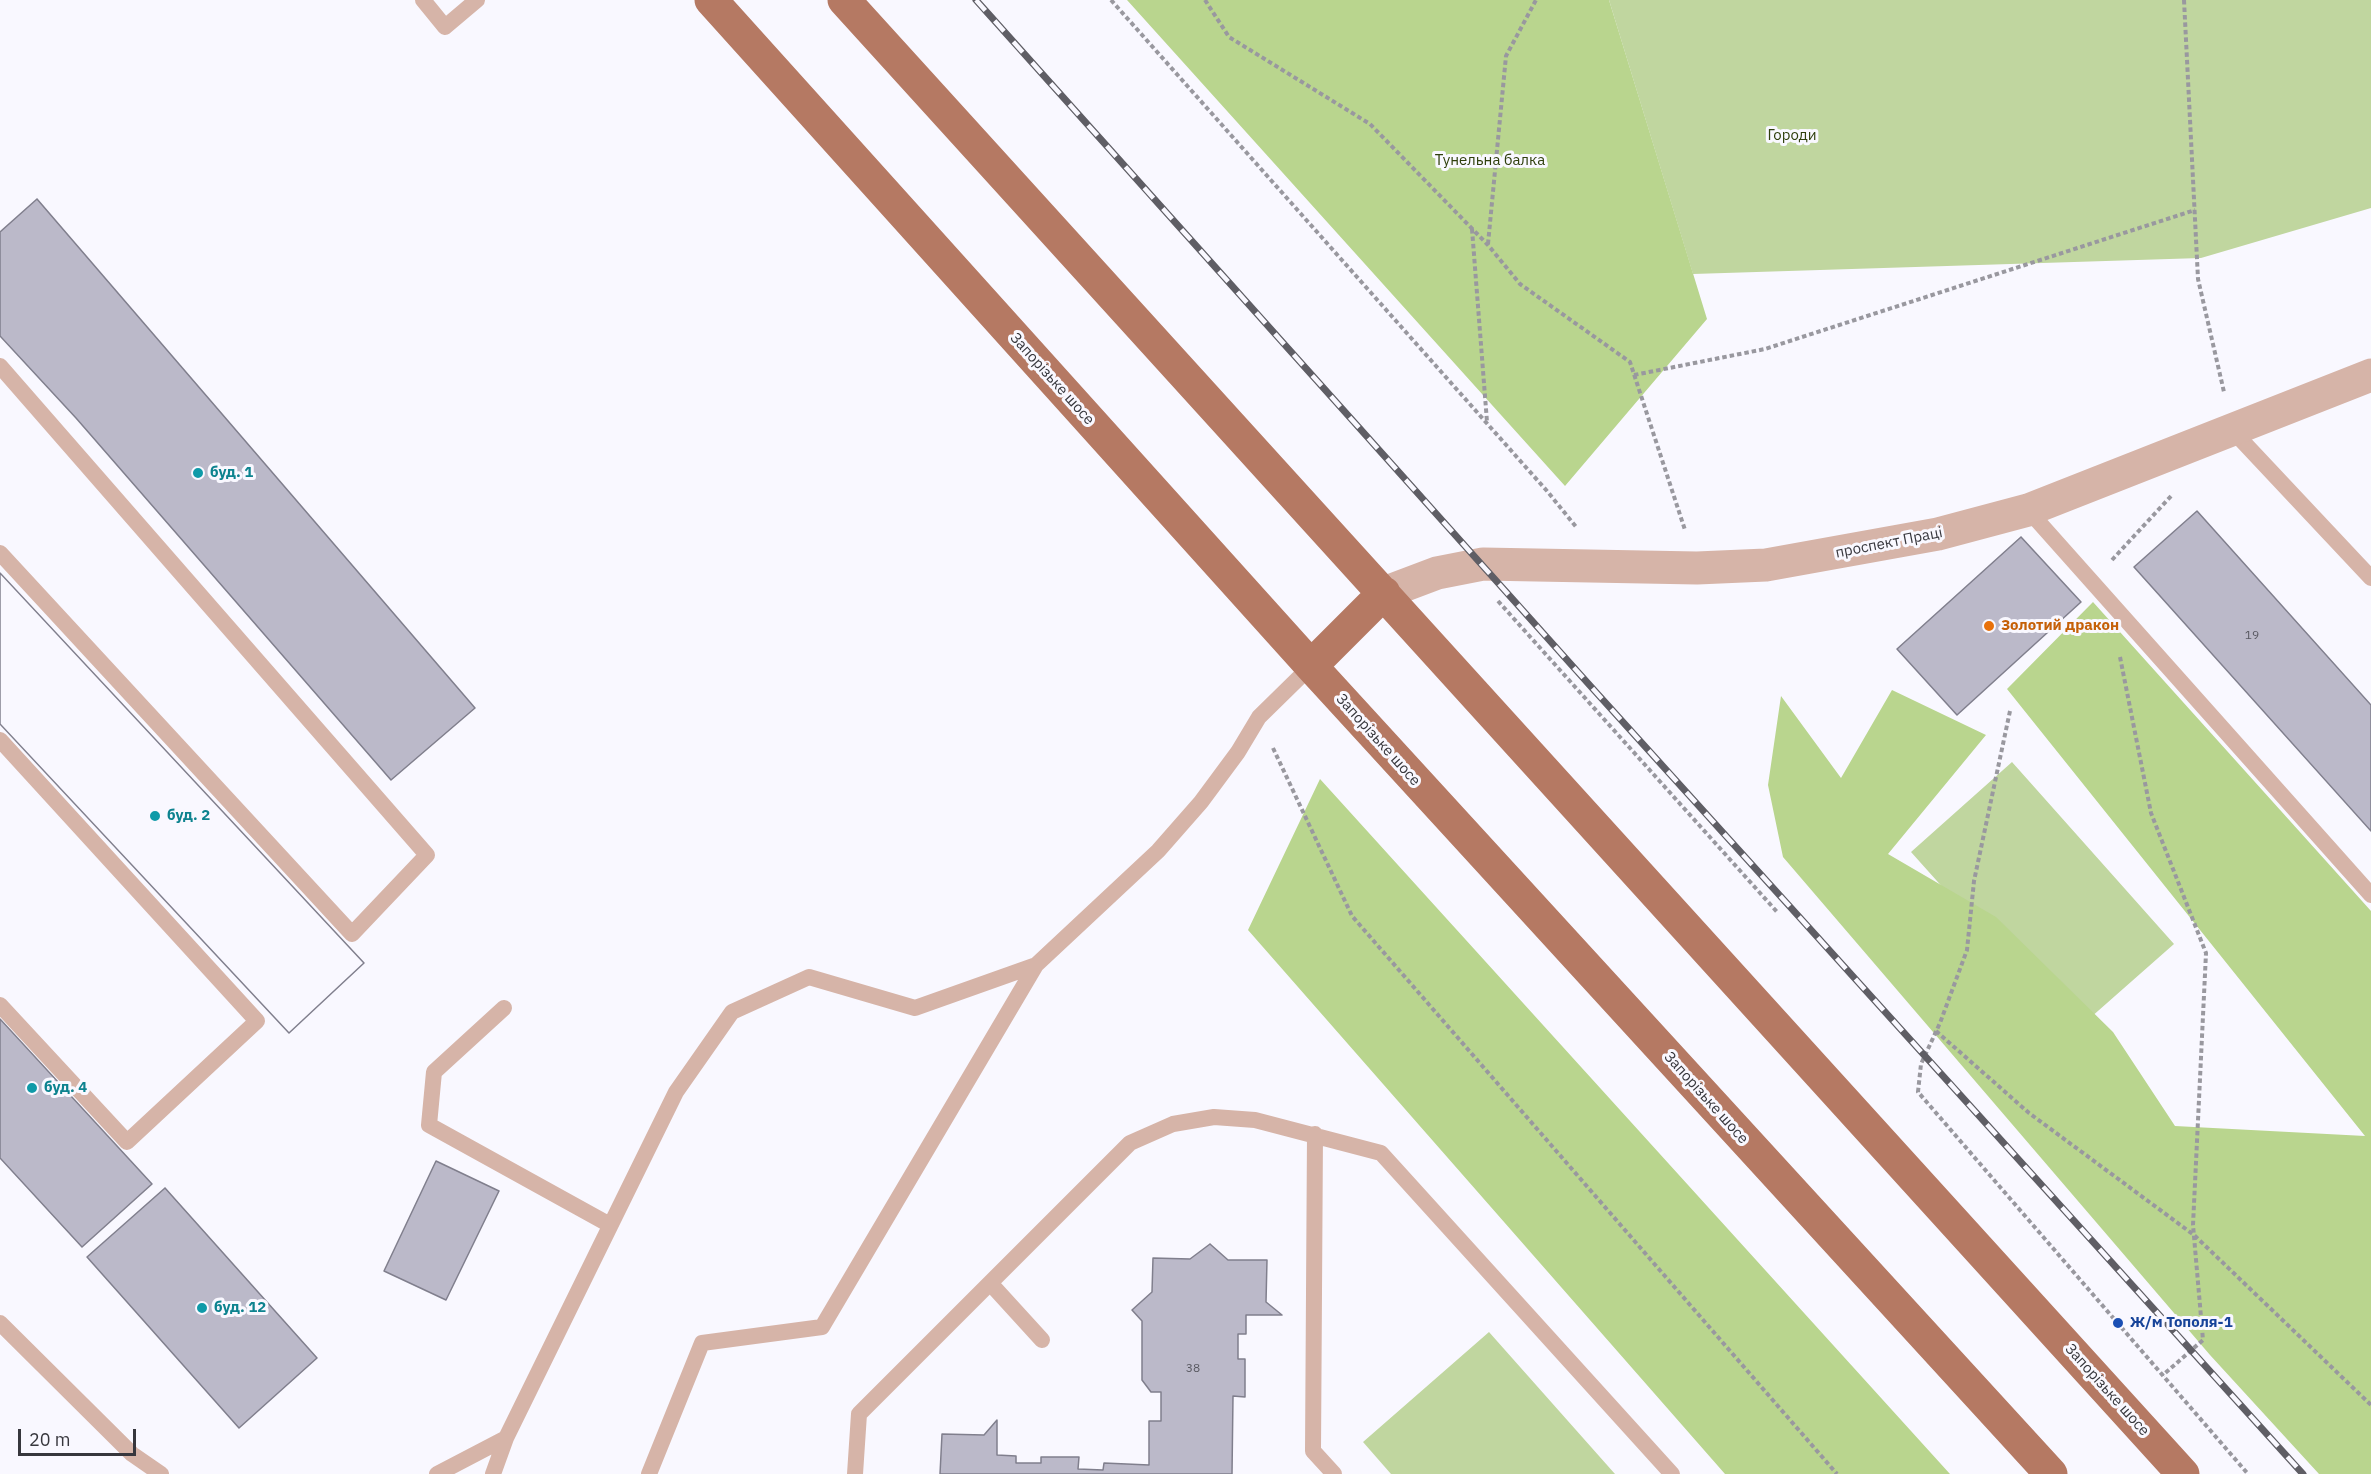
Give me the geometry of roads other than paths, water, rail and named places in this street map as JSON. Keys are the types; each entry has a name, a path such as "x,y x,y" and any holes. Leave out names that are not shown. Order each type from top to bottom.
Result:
{"main road":[{"name":"Запорізьке шосе","path":"711,0 1311,666 2051,1474"},
{"name":"Запорізьке шосе","path":"844,0 2183,1474"},
{"path":"1311,666 1384,593"}],"street":[{"name":"проспект Праці","path":"1384,593 1437,573 1483,564 1697,568 1766,565 1938,534 2028,510 2371,375"}],"lane":[{"path":"423,0 446,27 477,0"},
{"path":"0,366 427,855 352,934 0,554"},
{"path":"2232,430 2371,578"},
{"path":"2028,510 2371,895"},
{"path":"649,1474 702,1343 822,1327 1036,965 1158,851 1238,752 1259,717 1311,666"},
{"path":"0,740 257,1022 127,1142 0,1005"},
{"path":"493,1474 506,1438 676,1092 732,1012 809,977 915,1008 1036,965"},
{"path":"504,1008 434,1072 429,1125 610,1225"},
{"path":"855,1474 860,1414 1130,1143 1173,1124 1214,1117 1255,1120 1381,1153 1672,1474"},
{"path":"1315,1134 1313,1451 1334,1474"},
{"path":"990,1284 1041,1340"},
{"path":"0,1323 132,1454 160,1474"},
{"path":"437,1474 506,1438"}],"railway":[{"path":"976,0 1594,690 2303,1474"}],"place":[{"name":"буд. 1","path":"198,473"},
{"name":"Золотий дракон","path":"1989,626"},
{"name":"буд. 2","path":"155,816"},
{"name":"буд. 4","path":"32,1088"},
{"name":"буд. 12","path":"202,1308"},
{"name":"Ж/м Тополя-1","path":"2118,1323"}],"park label":[{"name":"Городи","path":"1792,136"},
{"name":"Тунельна балка","path":"1490,161"}]}
